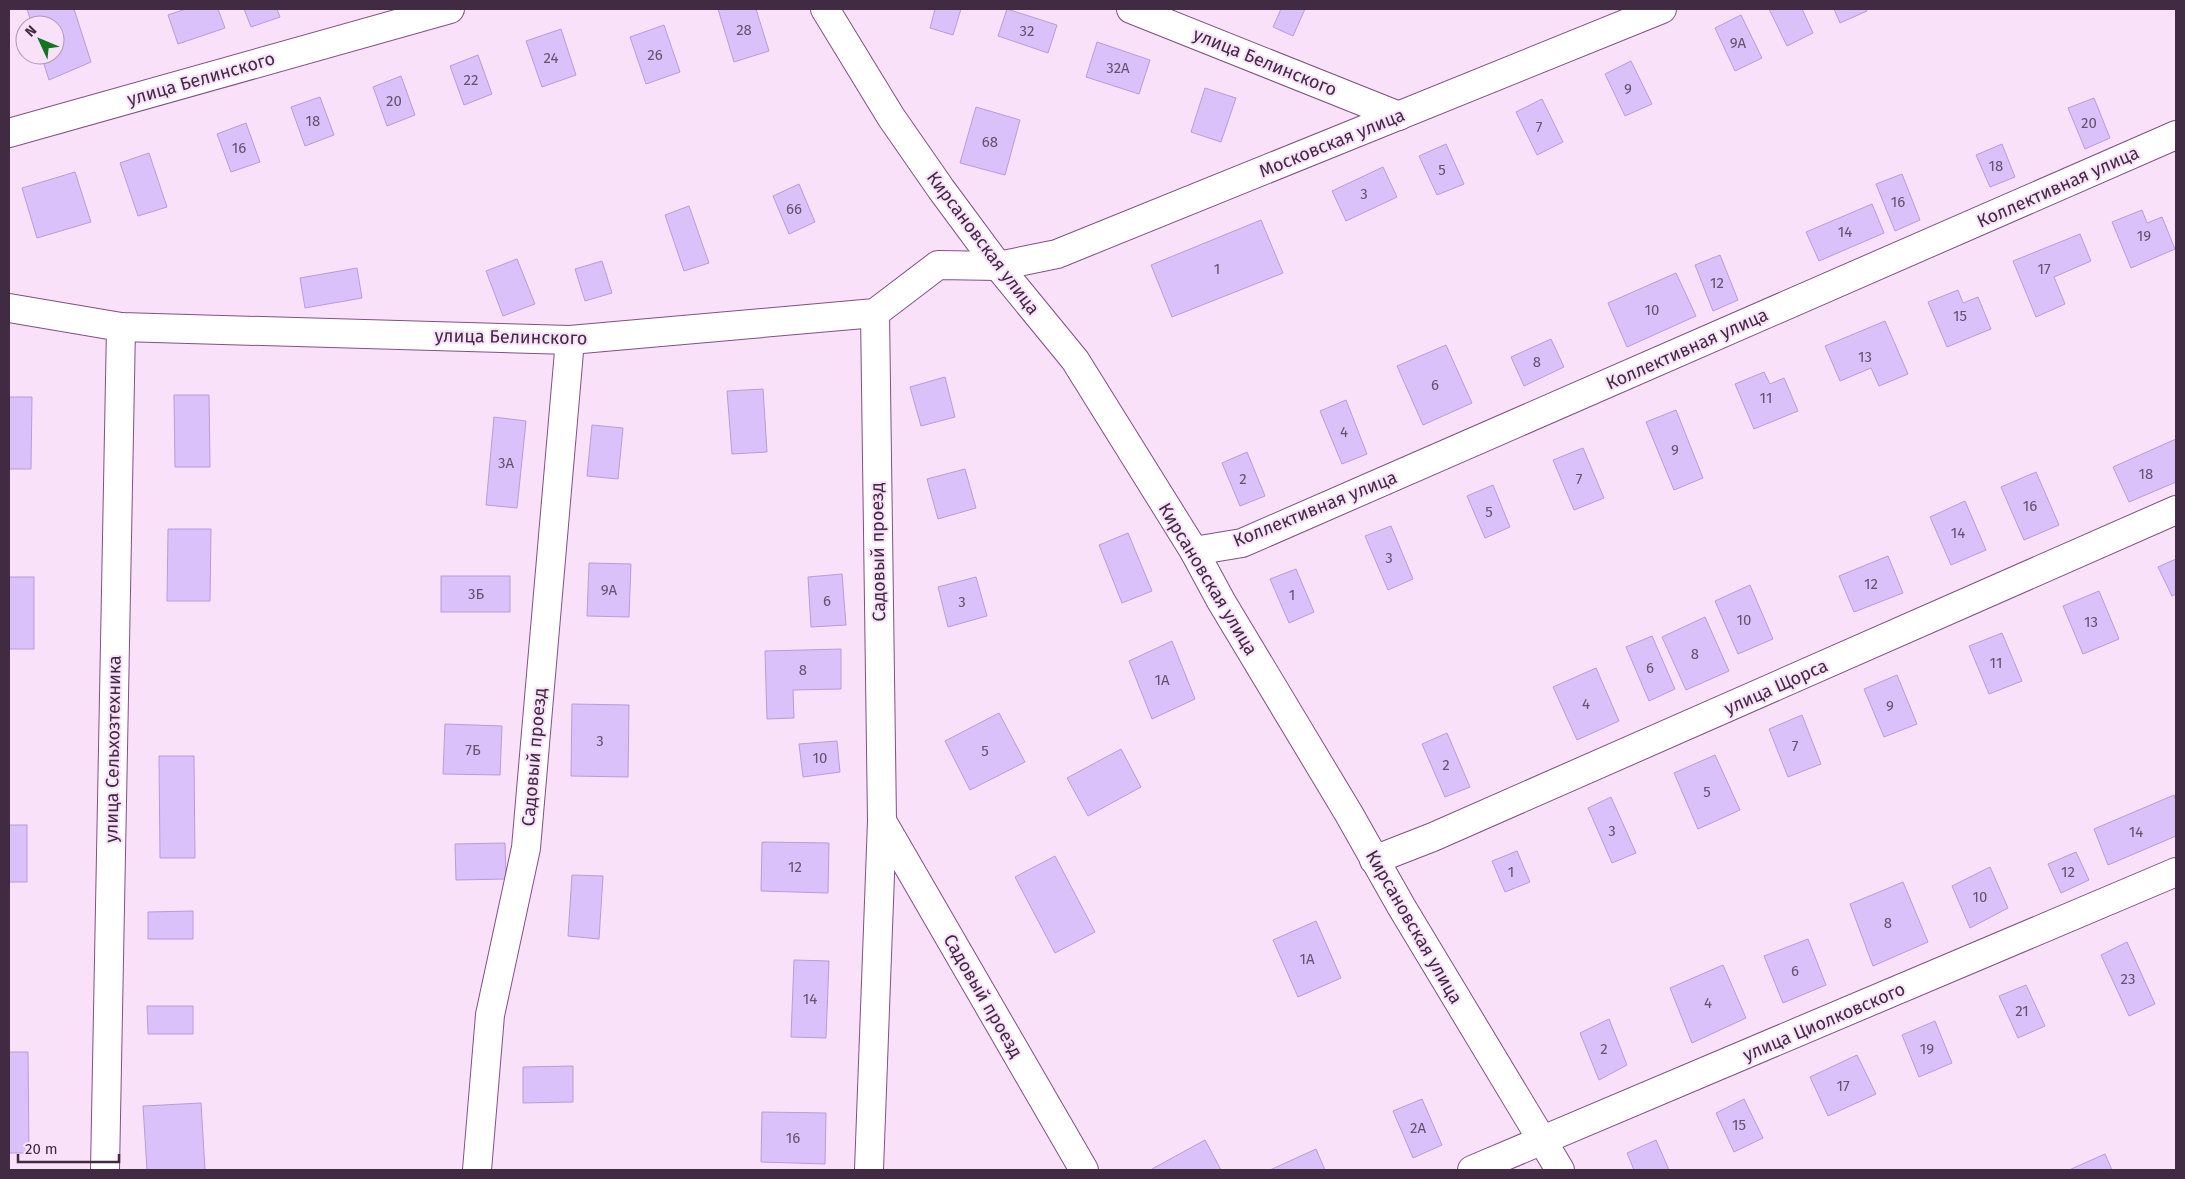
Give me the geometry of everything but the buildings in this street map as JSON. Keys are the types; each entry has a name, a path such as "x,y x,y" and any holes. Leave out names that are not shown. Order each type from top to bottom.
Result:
{"street":[{"name":"улица Белинского","path":"9,133 450,9"},
{"name":"Кирсановская улица","path":"824,9 891,118 998,266 1075,360 1194,551 1221,601 1374,860 1560,1170"},
{"name":"улица Белинского","path":"1131,9 1399,116"},
{"name":"Московская улица","path":"998,266 1057,254 1662,9"},
{"name":"Коллективная улица","path":"1194,551 1242,543 2176,135"},
{"path":"875,313 938,265 998,266"},
{"name":"улица Белинского","path":"9,308 122,327 570,340 875,313"},
{"name":"Садовый проезд","path":"869,1170 882,821 875,313"},
{"name":"улица Сельхозтехника","path":"106,1170 122,327"},
{"name":"Садовый проезд","path":"477,1170 490,1015 526,848 570,340"},
{"name":"улица Щорса","path":"1374,860 1433,837 2176,510"},
{"name":"Садовый проезд","path":"882,821 1084,1170"},
{"name":"улица Циолковского","path":"1472,1170 1544,1142 2176,872"}]}
